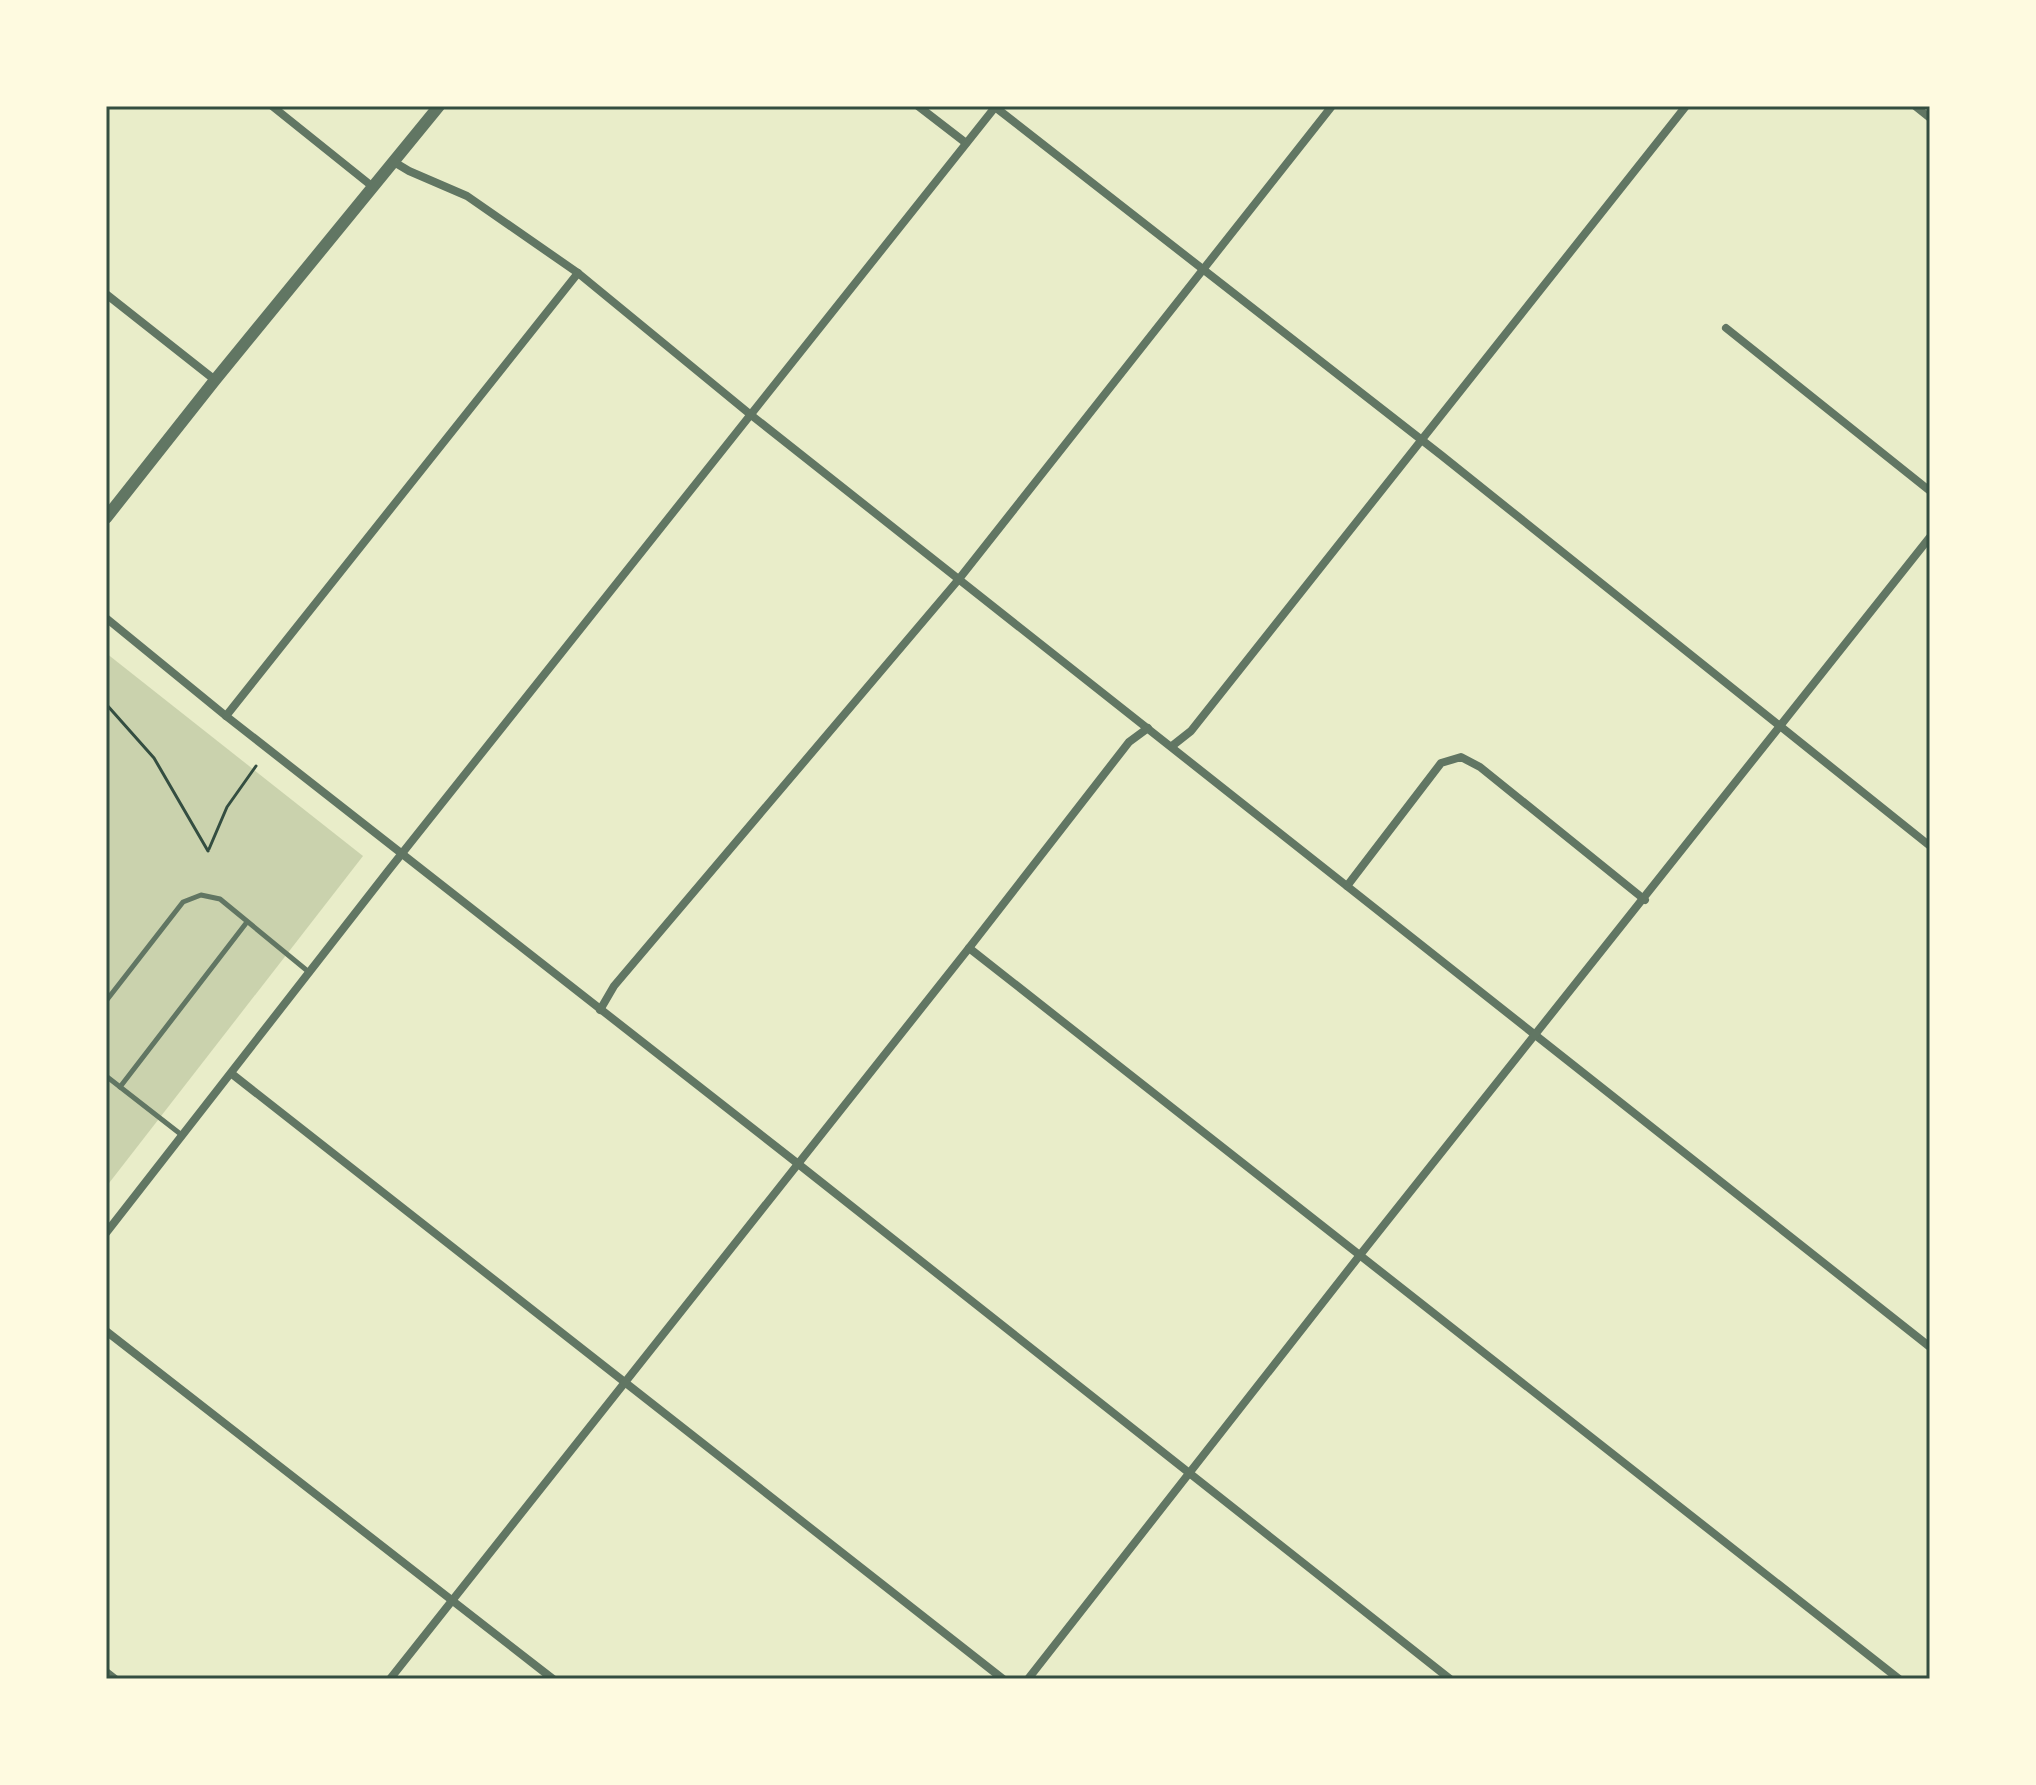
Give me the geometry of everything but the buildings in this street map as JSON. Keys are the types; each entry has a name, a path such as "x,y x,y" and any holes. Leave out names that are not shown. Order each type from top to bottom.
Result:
{"street":[{"path":"272,106 373,187"},
{"path":"106,518 439,106"},
{"path":"918,106 966,143"},
{"path":"106,1233 403,853 996,106 1780,724 1930,846"},
{"path":"600,1010 614,986 959,579 1332,106"},
{"path":"1172,746 1191,731 1686,106"},
{"path":"1915,106 1930,118"},
{"path":"394,162 467,196 578,273 751,415 1930,1347"},
{"path":"226,716 578,273"},
{"path":"106,294 215,380"},
{"path":"1726,328 1930,491"},
{"path":"1028,1679 1930,537"},
{"path":"106,618 226,716 1450,1679"},
{"path":"390,1679 1129,742 1148,728"},
{"path":"1347,886 1441,763 1461,757 1480,767 1645,900"},
{"path":"969,948 1899,1679"},
{"path":"232,1074 1003,1679"},
{"path":"106,1331 553,1679"},
{"path":"106,1672 115,1679"}],"lane":[{"path":"106,1001 183,902 201,895 220,899 311,974"},
{"path":"120,1087 247,922"},
{"path":"106,1076 183,1136"}],"path":[{"path":"106,704 154,758 208,851 227,807 256,766"}],"green space":[{"path":"106,653 363,856 106,1187"}]}
